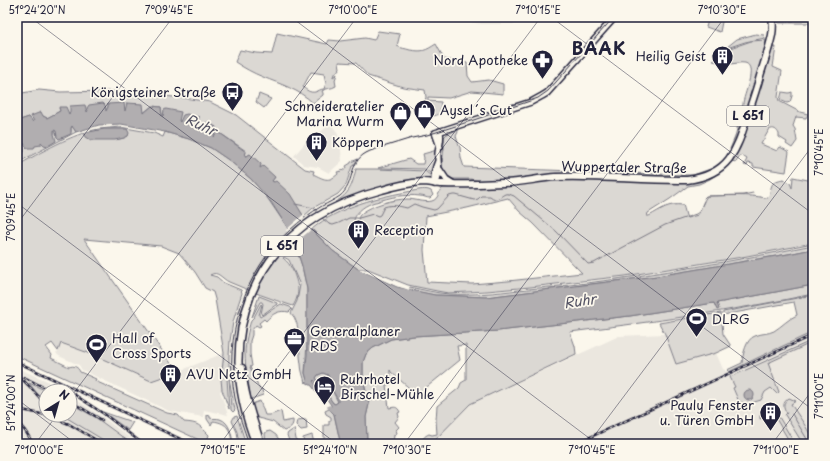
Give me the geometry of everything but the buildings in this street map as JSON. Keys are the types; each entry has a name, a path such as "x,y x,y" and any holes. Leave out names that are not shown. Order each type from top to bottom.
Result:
{"main road":[{"name":"Wuppertaler Straße","path":"435,184 511,183 555,177 687,180 701,177 713,172 721,167 730,158 739,142 772,35 772,17"},
{"name":"L 651","path":"261,444 247,412 244,400 241,355 252,298 268,270 284,250 307,228 331,210 374,195 435,184"},
{"name":"L 651","path":"253,427 256,444"}],"street":[{"path":"435,184 433,179 440,147 438,132 531,102 547,93 615,17"},
{"path":"438,161 440,170 446,179 454,184"},
{"path":"435,184 438,180 440,170"}],"shaded area":[{"path":"456,17 515,17 518,21 517,24 482,24 469,22 456,23"},
{"path":"709,17 723,17 720,32 706,27"},
{"path":"775,17 813,17 813,23 779,23"},
{"path":"378,31 400,34 397,46 410,50 424,50 436,44 444,59 467,63 468,76 472,82 489,80 503,84 503,94 472,91 449,98 428,97 428,101 441,102 440,114 426,118 423,110 426,97 425,90 403,87 368,76 356,63 339,62 340,68 333,76 337,74 335,80 336,86 322,91 323,95 313,103 302,94 256,74 235,62 240,50 272,54 277,33 327,44 329,40 340,41 365,38 374,40","holes":["311,72 324,74 326,83 324,89 311,92 303,87"]},
{"path":"756,34 764,35 765,38 745,42 722,51 737,39"},
{"path":"766,40 754,89 737,141 732,150 730,149 735,137 749,82 749,65 745,63 727,64 713,61 719,54 731,48 751,41"},
{"path":"773,47 776,47 773,67 782,71 778,97 779,101 800,112 808,114 806,118 796,117 793,126 797,141 792,148 786,144 787,142 779,137 779,134 774,129 769,130 761,144 777,151 780,147 789,152 786,172 753,167 753,164 748,163 747,166 744,165 747,159 741,155 736,162 731,161"},
{"path":"39,90 60,92 111,91 210,102 236,115 305,169 314,171 313,174 326,179 335,177 338,174 337,172 342,171 342,169 343,171 351,162 358,159 352,166 346,185 338,194 313,208 304,216 272,181 275,177 259,168 250,154 245,156 246,151 217,131 215,137 213,137 216,127 208,123 197,128 199,117 181,122 164,110 162,116 161,107 152,106 143,113 125,112 124,110 108,104 106,111 68,114 59,108 60,111 47,118 43,116 33,122 29,117 17,121 17,94"},
{"path":"782,92 792,92 790,102 787,103 780,100"},
{"path":"259,94 271,99 264,108 256,102"},
{"path":"331,124 337,132 340,141 342,161 329,173 318,167 304,165 294,156 305,143"},
{"path":"72,126 76,132 17,163 17,157 20,156 23,143 27,148 35,146 54,134 54,129 57,137 71,132"},
{"path":"120,127 154,133 163,137 165,132 189,139 211,148 230,161 251,179 266,196 287,227 295,244 307,289 307,342 305,373 307,380 305,383 301,367 297,324 291,313 297,301 300,285 289,260 284,257 283,258 293,271 298,288 296,301 293,306 227,281 218,274 210,275 217,277 224,283 241,290 242,293 233,322 230,341 229,373 227,378 229,409 222,390 221,379 224,353 213,292 205,288 195,272 179,253 161,246 84,239 177,372 151,381 94,355 61,343 58,351 52,343 46,347 52,355 51,358 69,367 76,367 80,372 96,379 95,381 167,413 178,415 184,422 198,425 209,435 207,441 215,444 208,444 17,356 17,166 68,139 99,129","holes":["104,129 127,129 128,136 111,140 105,139"]},
{"path":"457,130 458,132 456,136 464,167 685,175 693,175 713,168 705,173 690,177 500,181 453,179 445,176 443,171 442,163 444,137 447,134"},
{"path":"437,150 431,174 425,169 378,168 409,159 416,164 423,164 423,154"},
{"path":"726,165 728,166 710,179 699,184 688,186 648,213 647,216 665,207 683,205 687,218 698,215 707,196 744,196 766,198 769,196 774,182 784,179 790,183 792,188 793,177 813,181 813,243 742,257 625,276 530,287 448,293 408,285 368,269 358,269 333,251 312,229 334,214 373,199 425,189 431,191 433,195 430,198 414,195 392,197 362,208 355,216 354,220 358,221 360,215 366,210 390,201 407,199 426,202 432,201 436,199 443,188 503,186 566,178 600,181 682,183","holes":["508,198 519,211 533,223 582,273 472,284 427,282 424,250 426,216"]},
{"path":"356,169 425,171 431,176 428,179 387,187 335,202 344,196 350,188"},
{"path":"813,245 813,249 788,254 657,276 486,297 435,295 409,290 410,287 444,294 475,294 579,284 696,267"},
{"path":"813,285 813,294 753,306 692,316 570,332 576,354 470,404 431,444 422,444 423,439 429,434 437,434 437,406 459,388 461,383 466,380 466,345 457,346 460,360 417,395 390,370 391,375 396,381 386,385 389,408 396,407 400,412 398,413 399,417 395,422 399,427 396,430 397,433 394,435 393,444 387,444 387,440 385,444 366,444 366,417 369,404 363,379 363,362 366,354 373,348 391,339 414,336 498,331 630,316 714,303 717,309 717,303"},
{"path":"813,295 813,332 729,372 727,370 742,363 743,355 749,340 758,335 774,331 797,315 794,302 723,315 723,312"},
{"path":"259,296 277,304 262,315 263,304 260,302 252,317"},
{"path":"261,304 260,317 281,304 292,309 289,312 282,311 276,313 266,321 264,319 259,323 261,326 259,327 256,325 252,330 250,354 252,366 250,367 260,390 262,389 263,395 251,399 245,354 251,320"},
{"name":"DLRG","path":"721,313 723,334 731,346 716,353 676,364 665,334 659,323"},
{"path":"813,332 813,444 431,444 470,404 619,336 665,334 676,364 716,353 723,369 728,372","holes":["735,387 769,389 763,394 761,400 745,407 740,405 733,389"]},
{"path":"813,340 813,342 768,363 779,392 777,394 771,388 765,392 761,400 748,404 739,402 733,388 735,387 730,377"},
{"path":"60,343 94,355 151,381 224,353 221,379 222,390 220,391 228,415 204,410 203,417 169,411 82,370 79,365 59,356 56,353"},
{"path":"17,368 50,383 38,383 38,423 78,423 78,401 100,415 138,444 17,444 17,436 21,435 17,429"},
{"path":"323,373 328,375 331,388 338,402 335,404 316,378 318,375"},
{"path":"229,378 235,410 233,412 231,410"},
{"path":"29,383 38,387 38,394"},
{"path":"789,398 796,401 791,404 807,429 813,444 803,444 785,415 787,413 784,403"},
{"path":"260,401 265,415 270,415 281,411 283,422 293,420 292,426 284,431 273,422 258,418 252,404"},
{"path":"78,407 95,417 132,444 110,444 75,423 78,423"},
{"path":"329,409 334,414 342,444 304,444 303,438 312,435 314,443 324,439 324,425 329,425 329,421 331,421 331,417 326,414 325,411"},
{"path":"103,412 132,422 133,422 128,430"},
{"path":"766,412 779,417 795,444 791,444 775,417 772,418 771,416 767,416 760,419 760,415"},
{"path":"207,415 210,416 210,418 220,419 226,423 230,430 233,444 228,428 222,423 213,421 211,425 207,419"},
{"path":"237,416 246,444 239,444 237,432 232,421 234,417"},
{"path":"306,419 307,429 301,430 296,425 297,420"},
{"path":"294,429 297,444 290,444 287,435"},
{"path":"270,431 276,435 282,444 266,444 265,434 266,432"}],"water":[{"path":"103,103 106,111 108,104 124,103 125,111 127,103 143,104 144,113 152,106 161,107 162,116 164,110 166,109 181,112 180,122 183,115 187,114 199,117 197,128 199,127 200,123 208,123 216,127 214,137 217,131 246,152 245,156 250,154 261,164 260,168 263,166 275,177 272,181 276,181 290,194 312,230 333,251 358,269 397,287 435,295 486,297 657,276 813,249 813,285 717,303 719,309 717,310 714,303 630,316 498,331 414,336 391,339 373,348 366,354 363,362 363,379 369,404 366,417 366,444 342,444 334,414 330,410 331,405 314,380 313,381 320,391 317,393 312,386 306,382 307,289 295,244 287,227 271,202 251,179 230,161 211,148 189,139 165,132 121,124 99,125 76,132 72,126 71,134 59,139 56,131 54,130 56,141 48,146 41,142 41,145 35,146 34,148 27,148 23,142 24,152 17,157 17,121 29,117 33,122 34,121 31,116 41,112 43,116 47,118 60,111 59,107 66,107 69,114 70,106 85,105 87,112 89,105","holes":["323,373 328,375 331,388 338,400 335,404 316,378 318,375"]},
{"path":"104,129 127,129 129,133 128,136 124,138 115,140 91,140 86,137 84,133"},
{"path":"747,390 751,390 753,391 753,399 747,400 744,397 744,393"}],"pier":[{"path":"304,213 313,228 293,245 286,230"},
{"path":"358,269 363,269 398,285 410,288 409,290 397,286"}],"waterway":[{"path":"704,198 706,196 743,195 753,193"},
{"path":"322,218 329,224 333,225 349,218 359,218 373,214 378,216 384,207 387,206 407,208 414,204 434,210 437,209 449,196 453,195 474,200 481,196 490,196 496,199 507,194 514,196 556,231 588,264 594,263 603,258"},
{"path":"605,257 665,225 696,214 699,212 704,201"},
{"path":"295,204 314,208 319,214"},
{"name":"Ruhr","path":"329,407 335,410"},
{"path":"792,414 810,444"}],"tram line":[{"path":"249,444 239,416 235,398 232,375 232,352 235,329 241,306 249,285 260,265 274,246 305,217 340,196 345,191 356,162 360,157 372,150 427,135 538,98 548,91 614,17"}],"railway":[{"path":"575,444 813,335"},
{"path":"17,362 191,444"},
{"path":"17,374 38,396"},
{"path":"24,377 38,384"},
{"path":"78,397 104,414 143,444"},
{"path":"78,406 102,420"},
{"path":"17,409 38,413"},
{"path":"17,422 26,432 33,444"},
{"path":"66,423 103,444"}],"place":[{"name":"Heilig Geist","path":"722,76"},
{"name":"Nord Apotheke","path":"543,80"},
{"name":"Königsteiner Straße","path":"232,112"},
{"name":"Aysel´s Cut","path":"425,130"},
{"name":"Schneideratelier Marina Wurm","path":"400,132"},
{"name":"Köppern","path":"317,162"},
{"name":"Reception","path":"358,250"},
{"name":"DLRG","path":"696,338"},
{"name":"Generalplaner RDS","path":"294,358"},
{"name":"Hall of Cross Sports","path":"97,364"},
{"name":"AVU Netz GmbH","path":"170,394"},
{"name":"Ruhrhotel Birschel-Mühle","path":"325,406"},
{"name":"Pauly Fenster u. Türen GmbH","path":"770,432"}],"district":[{"name":"BAAK","path":"599,49"}]}
